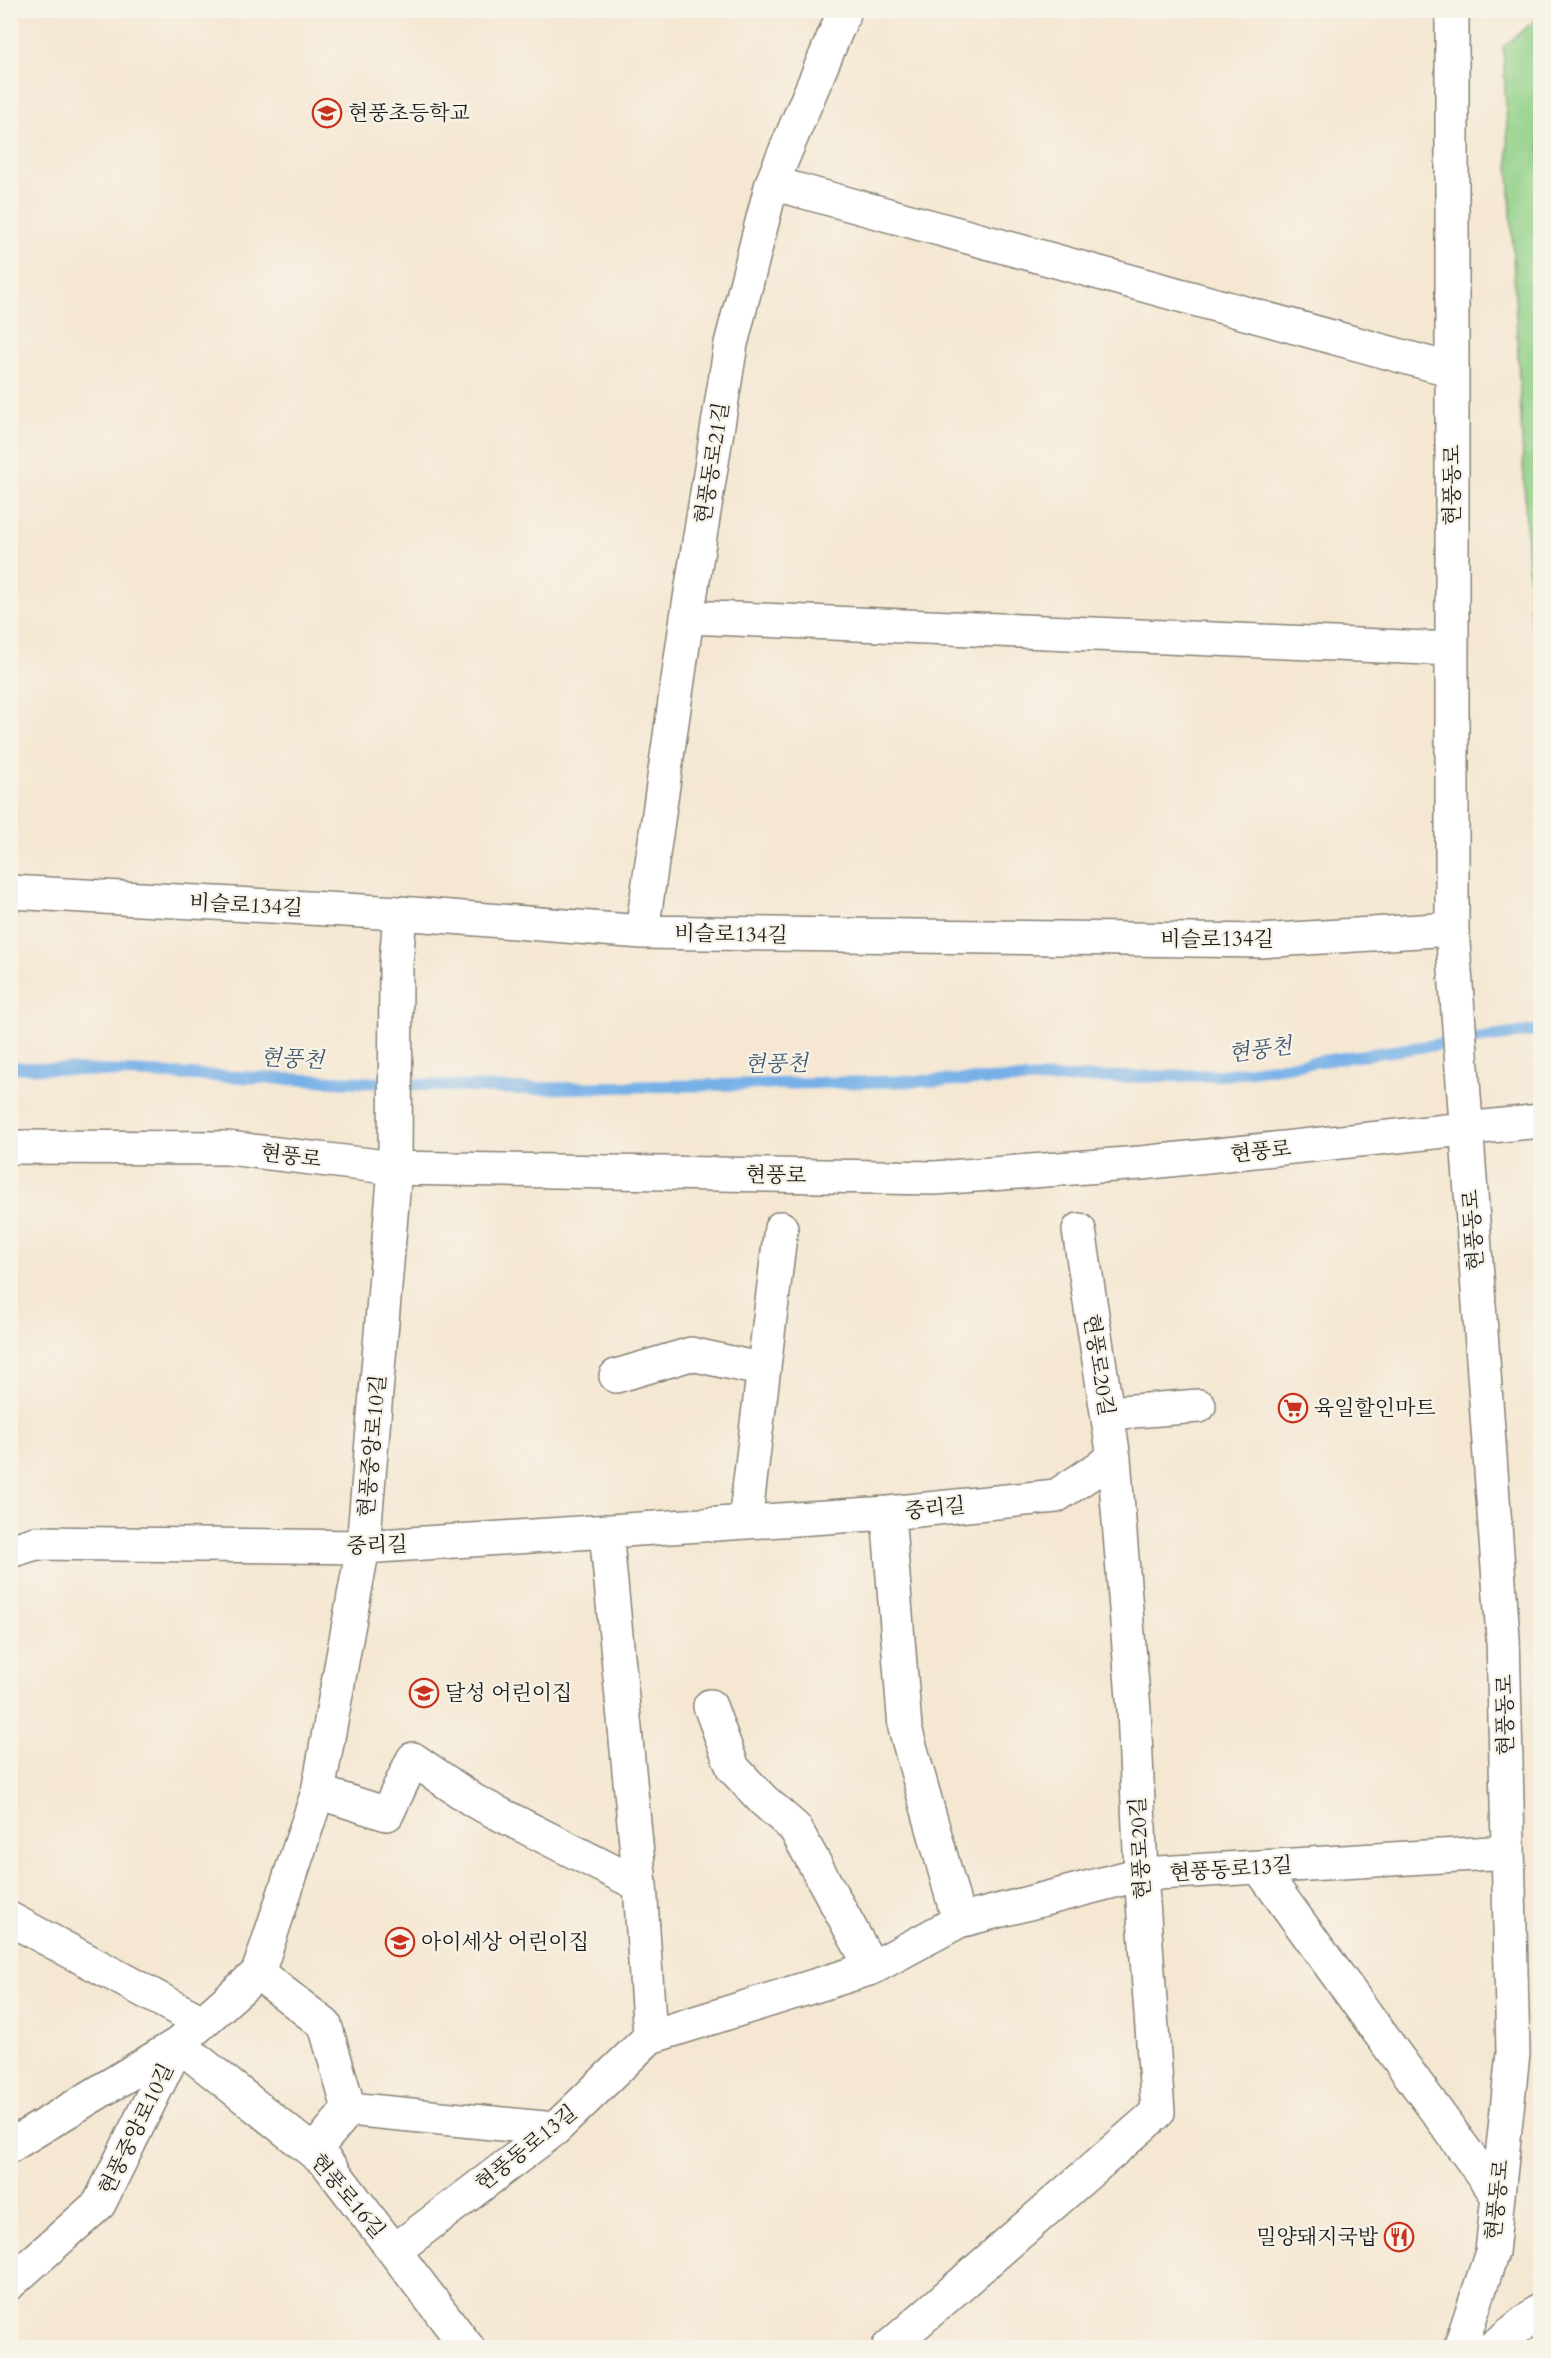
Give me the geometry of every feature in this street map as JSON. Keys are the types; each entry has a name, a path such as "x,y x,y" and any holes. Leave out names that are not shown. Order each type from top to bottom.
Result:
{"street":[{"name":"현풍동로21길","path":"642,933 687,617 731,344 772,183 845,10"},
{"name":"현풍동로","path":"1452,10 1454,944 1503,1637 1513,2053 1492,2252 1460,2348"},
{"path":"772,183 1452,370"},
{"path":"687,617 1452,649"},
{"name":"비슬로134길","path":"10,892 400,913 642,933 1454,944"},
{"name":"현풍중앙로10길","path":"10,2146 178,2044 258,1973 318,1792 363,1547 395,1168 396,964 400,913"},
{"name":"현풍로","path":"10,1147 228,1148 395,1168 935,1178 1141,1163 1540,1121"},
{"path":"745,1522 781,1228"},
{"name":"현풍로20길","path":"894,2346 1158,2112 1141,1874 1134,1710 1114,1458 1079,1230"},
{"path":"616,1376 691,1354 764,1370"},
{"path":"1107,1413 1199,1406"},
{"name":"중리길","path":"10,1551 36,1542 363,1547 888,1513 1056,1496 1114,1458"},
{"path":"888,1513 904,1728 959,1921"},
{"path":"606,1531 640,1885 650,2037"},
{"path":"710,1706 733,1768 763,1800 795,1827 872,1968"},
{"path":"318,1792 387,1814 413,1759 474,1801 640,1885"},
{"name":"현풍동로13길","path":"394,2251 555,2129 650,2037 872,1968 959,1921 1141,1874 1508,1852"},
{"path":"1259,1867 1498,2196"},
{"path":"10,1919 202,2022"},
{"path":"258,1973 325,2025 349,2109"},
{"name":"현풍중앙로10길","path":"10,2283 99,2204 178,2044"},
{"name":"현풍로16길","path":"178,2044 327,2163 468,2348"},
{"path":"349,2109 555,2129"},
{"path":"313,2152 349,2109"},
{"path":"1492,2348 1536,2323"}],"green space":[{"path":"1540,16 1540,629 1531,625 1503,47"}],"waterway":[{"name":"현풍천","path":"10,1067 517,1089 1223,1075 1540,1030"}],"place":[{"name":"현풍초등학교","path":"327,113"},
{"name":"육일할인마트","path":"1293,1408"},
{"name":"달성 어린이집","path":"424,1693"},
{"name":"아이세상 어린이집","path":"400,1942"},
{"name":"밀양돼지국밥","path":"1399,2237"}]}
